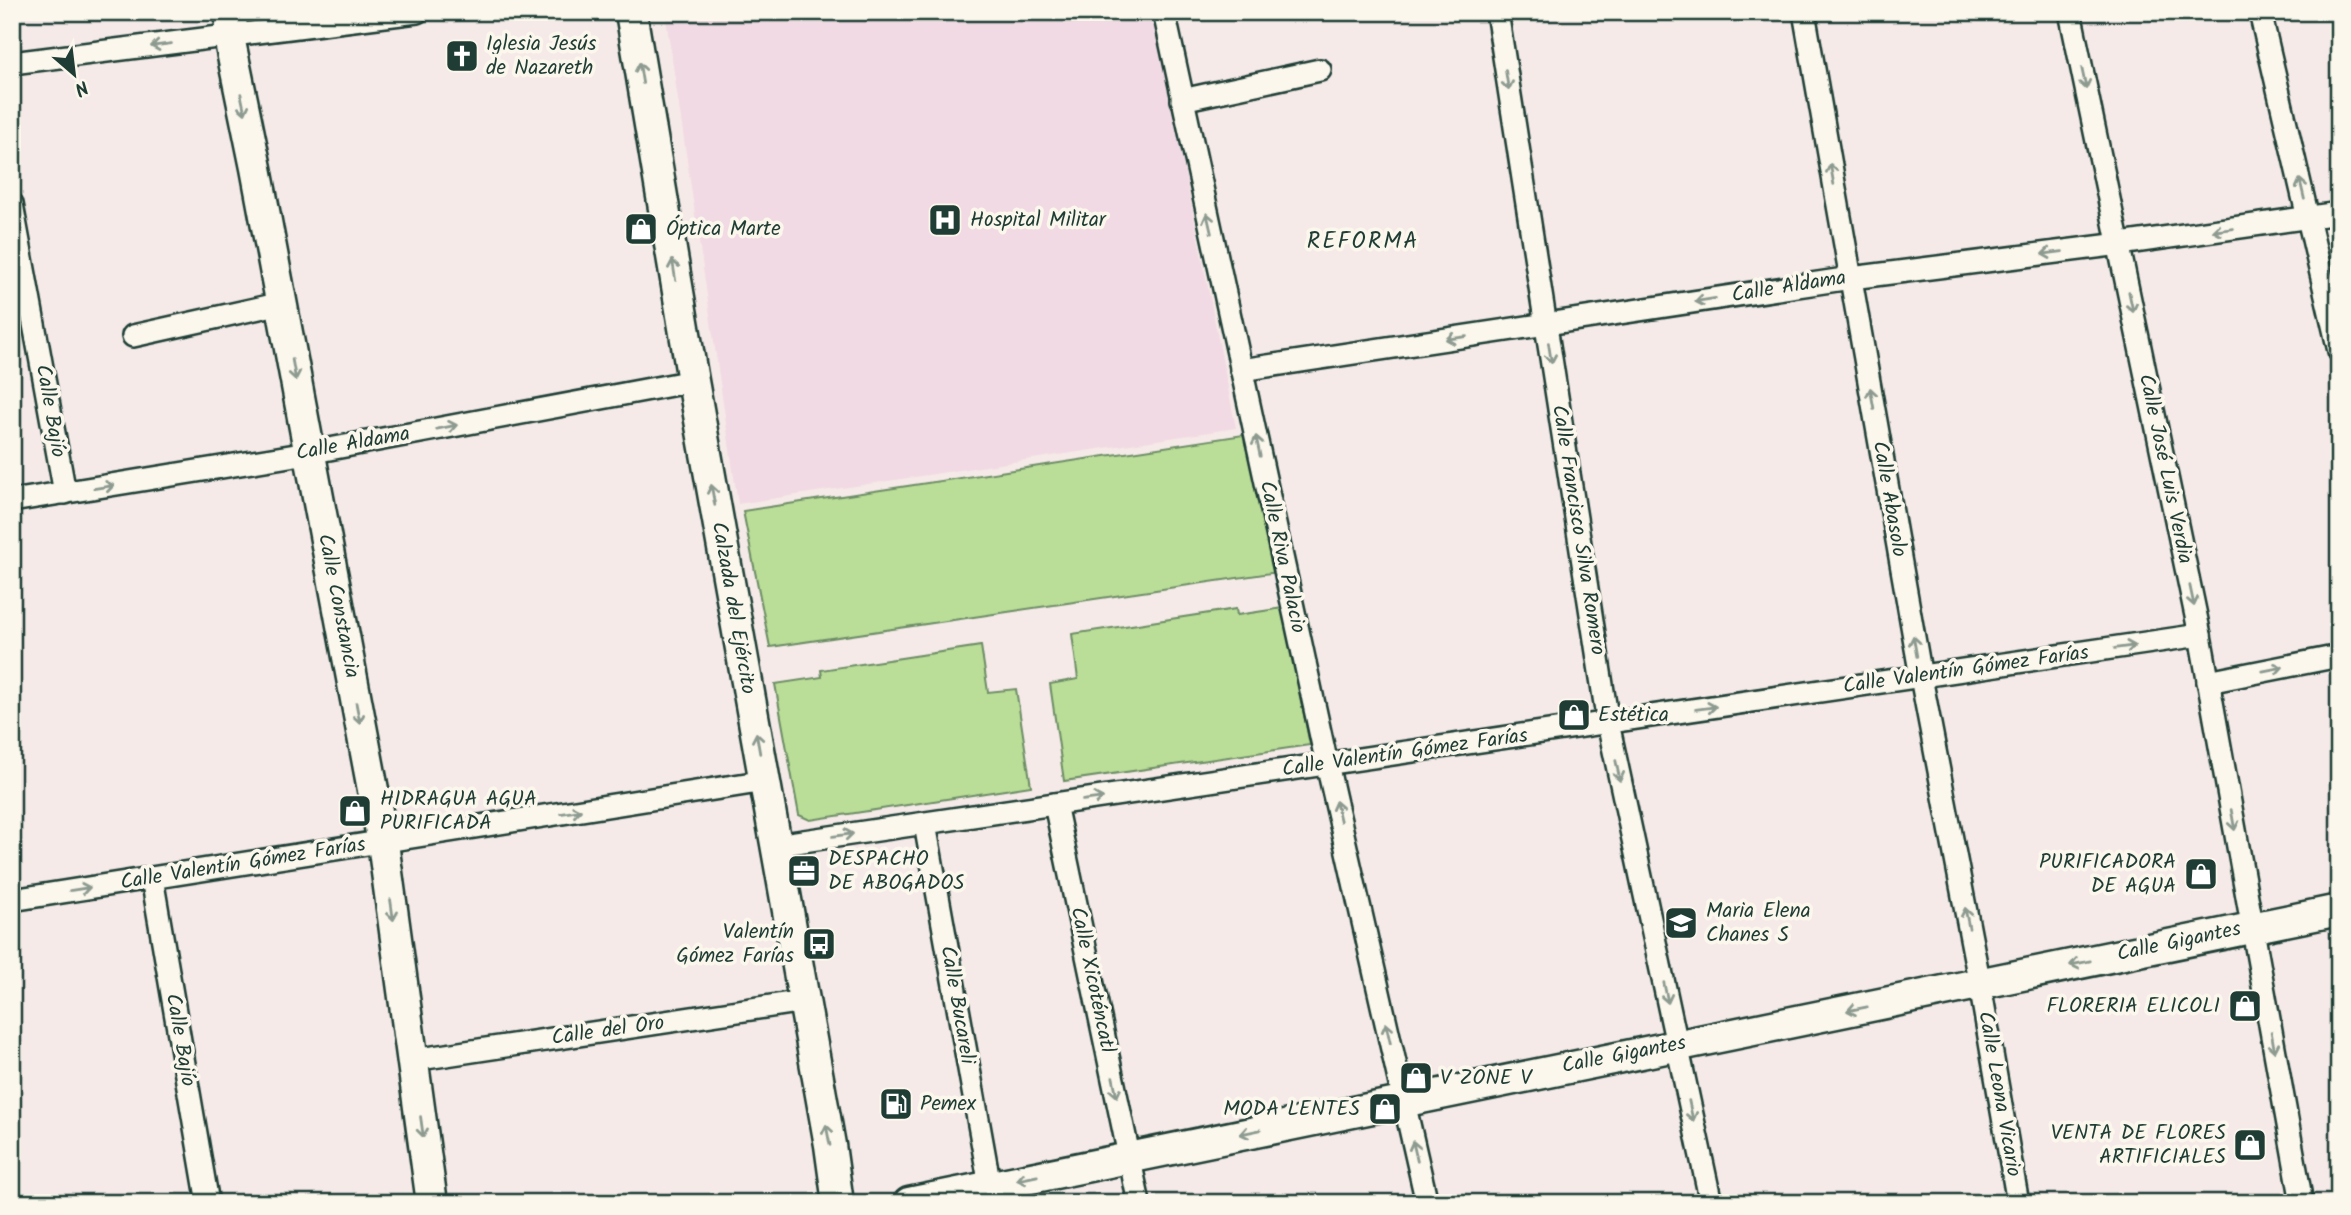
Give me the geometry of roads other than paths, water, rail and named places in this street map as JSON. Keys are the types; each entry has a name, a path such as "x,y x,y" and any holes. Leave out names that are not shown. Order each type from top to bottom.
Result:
{"main road":[{"name":"Calzada del Ejército","path":"631,12 692,381 830,1145 838,1203"},
{"name":"Calle Constancia","path":"231,25 308,453 383,843 432,1203"},
{"name":"Calle Gigantes","path":"909,1203 2339,910"}],"street":[{"path":"12,63 231,25 417,12"},
{"name":"Calle Riva Palacio","path":"1164,12 1327,764 1427,1203"},
{"name":"Calle Francisco Silva Romero","path":"1497,12 1608,723 1711,1203"},
{"name":"Calle Abasolo","path":"1804,12 1921,677 1980,985"},
{"name":"Calle José Luis Verdia","path":"2070,12 2200,635 2302,1203"},
{"path":"2260,12 2339,351"},
{"path":"1182,100 1320,70"},
{"name":"Calle Bajío","path":"12,204 65,493"},
{"name":"Calle Aldama","path":"1241,370 1851,278 2339,213"},
{"path":"133,336 282,303"},
{"name":"Calle Aldama","path":"12,502 308,453 692,381"},
{"name":"Calle Valentín Gómez Farías","path":"776,845 2200,635"},
{"path":"2208,682 2339,656"},
{"name":"Calle Valentín Gómez Farías","path":"12,900 765,781"},
{"name":"Calle Xicoténcatl","path":"1055,804 1139,1203"},
{"name":"Calle Bucareli","path":"925,824 990,1186"},
{"name":"Calle Bajío","path":"152,878 208,1203"},
{"name":"Calle Leona Vicario","path":"1980,985 2018,1203"},
{"name":"Calle del Oro","path":"413,1060 804,1002"}],"place":[{"name":"Iglesia Jesús de Nazareth","path":"462,56"},
{"name":"Hospital Militar","path":"945,220"},
{"name":"Óptica Marte","path":"641,229"},
{"name":"Estética","path":"1574,715"},
{"name":"HIDRAGUA AGUA PURIFICADA","path":"355,811"},
{"name":"DESPACHO DE ABOGADOS","path":"804,871"},
{"name":"PURIFICADORA DE AGUA","path":"2201,874"},
{"name":"Maria Elena Chanes S","path":"1681,923"},
{"name":"Valentín Gómez Farías","path":"819,944"},
{"name":"FLORERIA ELICOLI","path":"2245,1006"},
{"name":"V ZONE V","path":"1416,1078"},
{"name":"Pemex","path":"896,1104"},
{"name":"MODA LENTES","path":"1385,1109"},
{"name":"VENTA DE FLORES ARTIFICIALES","path":"2250,1145"}],"district":[{"name":"REFORMA","path":"1363,242"}]}
